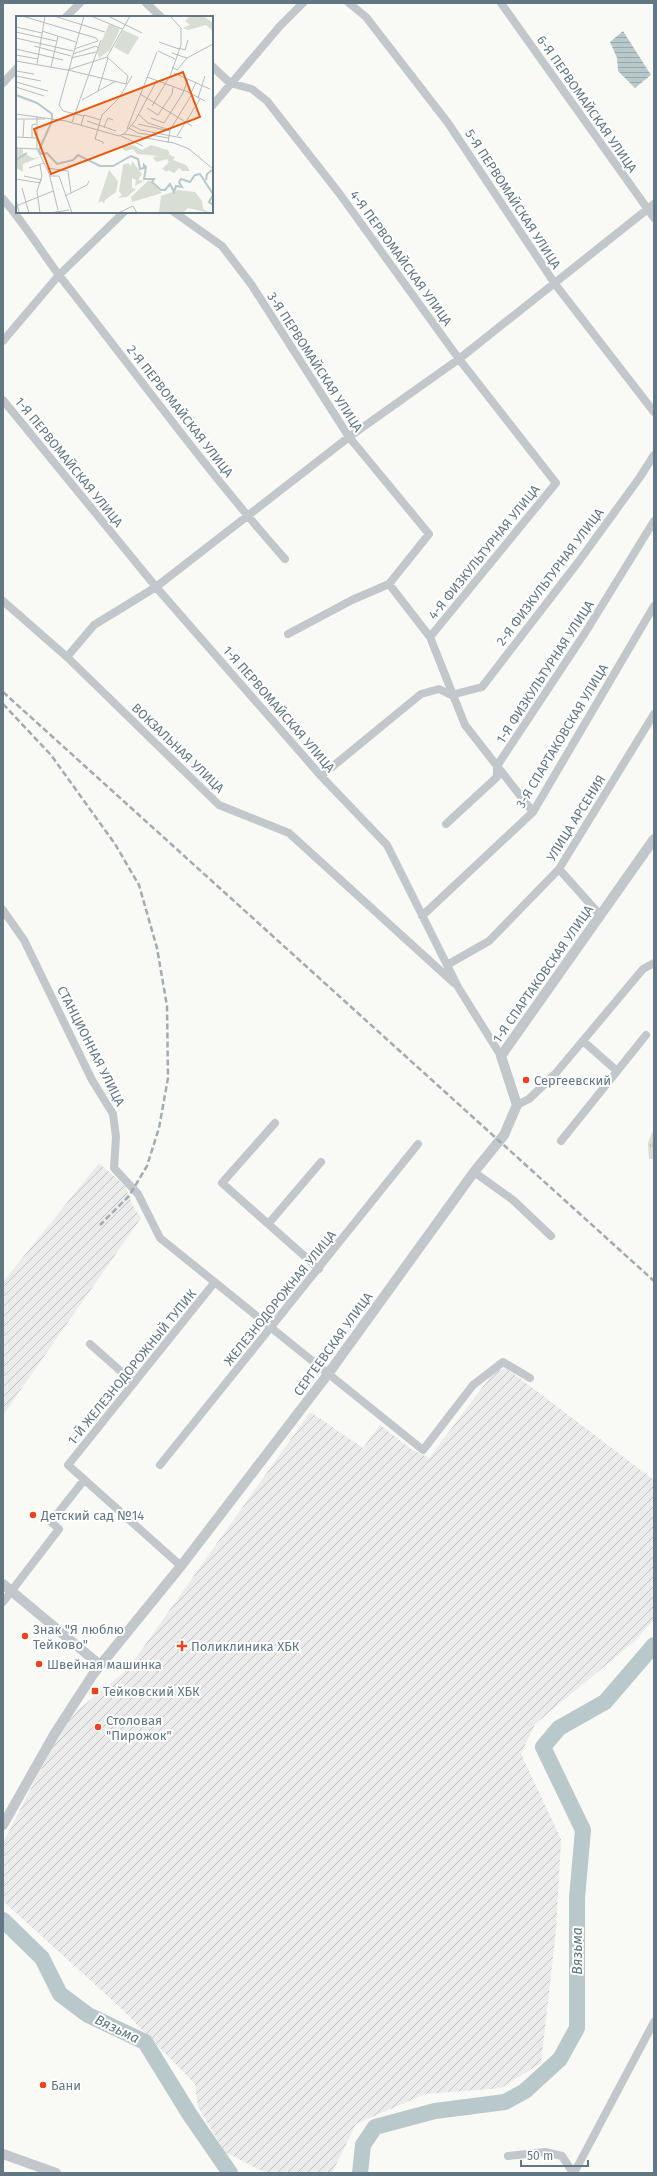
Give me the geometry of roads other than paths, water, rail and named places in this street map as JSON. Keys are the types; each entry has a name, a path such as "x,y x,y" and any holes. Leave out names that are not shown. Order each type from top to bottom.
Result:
{"street":[{"path":"67,16 80,3"},
{"path":"146,3 160,16"},
{"path":"213,105 280,26 303,3"},
{"name":"5-Я ПЕРВОМАЙСКАЯ УЛИЦА","path":"350,3 366,17 448,123 555,284 654,412"},
{"name":"6-Я ПЕРВОМАЙСКАЯ УЛИЦА","path":"501,3 651,207 654,218"},
{"name":"4-Я ПЕРВОМАЙСКАЯ УЛИЦА","path":"213,67 230,83 252,89 267,101 339,193 459,359 556,483"},
{"path":"3,83 16,69"},
{"name":"2-Я ПЕРВОМАЙСКАЯ УЛИЦА","path":"3,199 18,216 59,275 247,516 285,559"},
{"path":"66,657 94,625 156,587 349,437 459,359 651,207"},
{"path":"3,341 59,275 123,213"},
{"name":"3-Я ПЕРВОМАЙСКАЯ УЛИЦА","path":"175,213 222,246 251,284 349,437 429,534 389,584"},
{"name":"1-Я ПЕРВОМАЙСКАЯ УЛИЦА","path":"3,400 156,587 321,776 387,845 458,987 501,1056"},
{"name":"2-Я ФИЗКУЛЬТУРНАЯ УЛИЦА","path":"451,695 482,687 583,554 640,477 654,455"},
{"name":"4-Я ФИЗКУЛЬТУРНАЯ УЛИЦА","path":"430,637 556,483"},
{"name":"1-Я ФИЗКУЛЬТУРНАЯ УЛИЦА","path":"446,824 497,777 497,766 585,633 654,521"},
{"path":"288,634 352,600 389,584 430,637 451,695 465,725 533,812"},
{"name":"ВОКЗАЛЬНАЯ УЛИЦА","path":"3,602 66,657 219,805 289,833 458,987"},
{"name":"3-Я СПАРТАКОВСКАЯ УЛИЦА","path":"422,916 533,812 654,606"},
{"path":"321,776 421,694 439,689 451,695"},
{"name":"УЛИЦА АРСЕНИЯ","path":"447,965 489,940 559,869 654,714"},
{"name":"1-Я СПАРТАКОВСКАЯ УЛИЦА","path":"517,1105 501,1056 654,839"},
{"path":"559,869 600,915"},
{"name":"СТАНЦИОННАЯ УЛИЦА","path":"3,910 24,940 90,1077 113,1114 116,1137 114,1168 138,1194 160,1238 423,1450 473,1385 503,1362 530,1378"},
{"path":"517,1105 529,1099 555,1074 643,969 654,963"},
{"path":"561,1141 646,1035"},
{"path":"583,1041 617,1071"},
{"name":"СЕРГЕЕВСКАЯ УЛИЦА","path":"3,1825 55,1733 100,1665 180,1566 328,1374 474,1172 504,1135 517,1105"},
{"path":"275,1123 222,1183 269,1223 319,1269"},
{"name":"ЖЕЛЕЗНОДОРОЖНАЯ УЛИЦА","path":"160,1465 418,1144"},
{"path":"269,1223 321,1162"},
{"path":"474,1172 513,1200 551,1236"},
{"name":"1-Й ЖЕЛЕЗНОДОРОЖНЫЙ ТУПИК","path":"84,1480 68,1466 214,1283"},
{"path":"90,1344 134,1383"},
{"path":"3,1602 59,1529 51,1522 84,1480 180,1566"},
{"path":"3,1584 100,1665"},
{"path":"508,2156 545,2152 562,2156 574,2173 654,2022"},
{"path":"3,2154 56,2173"}],"waterway":[{"name":"Вязьма","path":"360,2173 363,2145 375,2127 435,2111 505,2102 525,2091 560,2059 577,2028 577,1898 583,1830 543,1747 559,1728 605,1702 654,1645"},
{"name":"Вязьма","path":"3,1920 42,1958 60,1994 88,2015 145,2042 190,2115 230,2173"}],"railway":[{"path":"3,692 654,1281"},
{"path":"3,704 51,755 115,844 139,885 157,948 167,1006 168,1078 159,1128 147,1166 129,1196 100,1225"}],"place":[{"name":"Сергеевский","path":"526,1080"},
{"name":"Детский сад №14","path":"33,1515"},
{"name":"Знак \"Я люблю Тейково\"","path":"25,1636"},
{"name":"Поликлиника ХБК","path":"182,1646"},
{"name":"Швейная машинка","path":"39,1664"},
{"name":"Тейковский ХБК","path":"95,1691"},
{"name":"Столовая \"Пирожок\"","path":"98,1727"},
{"name":"Бани","path":"43,2085"}]}
